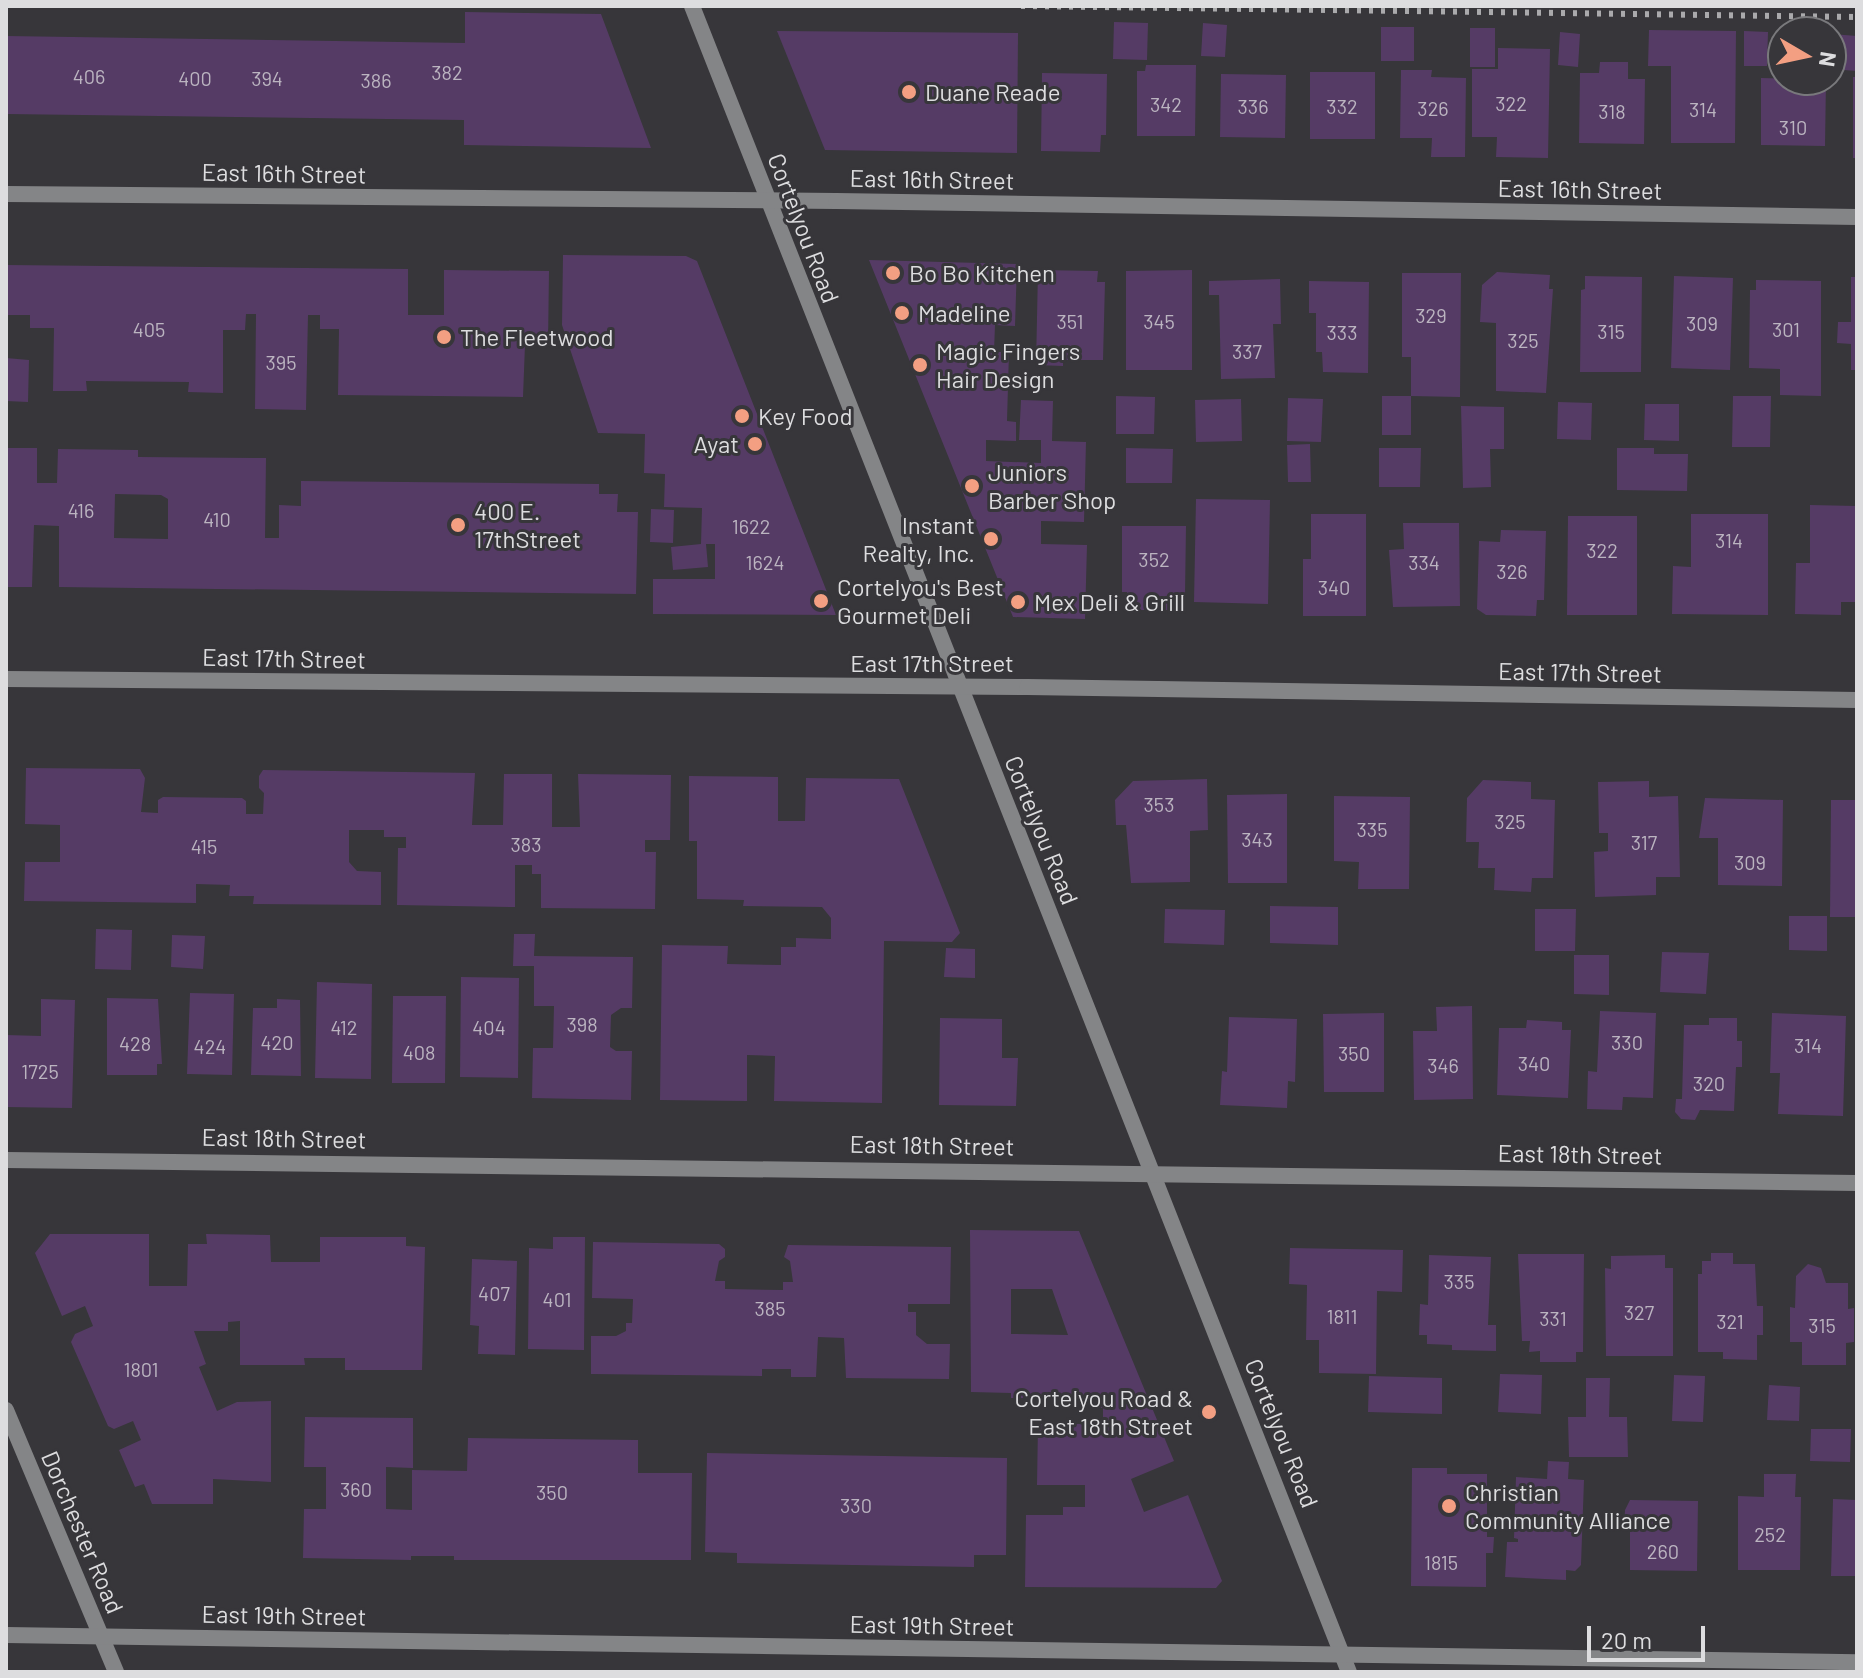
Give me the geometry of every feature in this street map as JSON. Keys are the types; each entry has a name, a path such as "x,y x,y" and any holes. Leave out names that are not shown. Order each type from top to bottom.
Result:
{"street":[{"name":"Cortelyou Road","path":"692,6 1349,1672"},
{"name":"East 16th Street","path":"6,194 768,201 1857,217"},
{"name":"East 17th Street","path":"6,679 1857,700"},
{"name":"East 18th Street","path":"6,1160 1857,1183"},
{"name":"Dorchester Road","path":"6,1410 116,1672"},
{"name":"East 19th Street","path":"6,1635 1857,1662"}],"building":[{"path":"465,12 601,14 651,148 464,145 464,120 6,114 6,36 465,43"},
{"path":"1114,22 1148,23 1147,60 1113,59"},
{"path":"1203,23 1227,25 1225,57 1201,56"},
{"path":"1381,27 1414,27 1414,61 1381,61"},
{"path":"1470,28 1495,28 1495,67 1470,67"},
{"path":"1649,30 1736,31 1735,143 1671,143 1671,66 1648,66"},
{"name":"Duane Reade","path":"777,31 1018,33 1017,153 825,150"},
{"path":"1744,31 1767,32 1767,66 1744,66"},
{"path":"1560,32 1580,34 1578,67 1558,65"},
{"path":"1847,35 1857,36 1857,71 1847,70"},
{"path":"1498,48 1550,49 1548,158 1496,157 1497,137 1472,137 1472,69 1498,69"},
{"path":"1600,62 1628,62 1628,79 1645,79 1644,144 1579,143 1580,73 1599,73"},
{"path":"1146,65 1196,65 1195,136 1137,136 1137,71 1145,71"},
{"path":"1401,70 1432,70 1431,77 1466,78 1465,157 1431,157 1432,138 1400,138"},
{"path":"1310,72 1375,72 1375,139 1310,139"},
{"path":"1042,73 1107,74 1106,135 1101,135 1100,152 1041,151"},
{"path":"1221,74 1286,75 1285,138 1220,137"},
{"path":"1853,77 1857,77 1857,158 1853,158"},
{"path":"1761,78 1767,78 1767,96 1826,96 1825,146 1761,145"},
{"path":"563,255 686,256 697,261 836,615 653,614 653,579 715,579 715,544 706,544 708,567 673,570 671,547 701,544 702,508 664,507 665,474 644,473 645,434 598,433 562,325"},
{"path":"869,260 1017,264 1015,326 995,325 994,352 1009,352 1007,421 1016,422 1016,441 986,440 986,461 1041,463 1041,440 1019,440 1021,400 1053,401 1052,441 1086,442 1084,522 1041,521 1041,544 1087,545 1085,619 1013,617"},
{"path":"6,265 408,269 408,315 444,315 444,270 549,271 548,345 525,345 523,397 338,395 339,329 320,329 320,315 308,315 306,410 255,409 256,314 246,314 245,330 223,330 223,393 188,392 189,382 86,381 87,391 53,391 54,328 30,328 30,315 6,315"},
{"path":"1038,270 1098,271 1097,282 1105,282 1103,360 1063,360 1063,366 1036,365"},
{"path":"1192,270 1192,370 1126,370 1126,271"},
{"path":"1497,272 1550,275 1549,289 1553,289 1546,393 1496,391 1496,323 1480,322 1482,285"},
{"path":"1402,273 1461,273 1460,397 1411,396 1411,357 1402,357"},
{"path":"1585,276 1642,277 1641,372 1580,372 1581,290 1585,289"},
{"path":"1674,276 1733,278 1730,370 1671,368"},
{"path":"1851,277 1857,277 1857,370 1851,370 1851,344 1837,343 1838,322 1851,322"},
{"path":"1280,279 1281,324 1273,324 1275,378 1221,379 1219,295 1209,295 1209,281"},
{"path":"1756,280 1821,281 1821,396 1780,395 1780,369 1749,368 1750,290 1756,290"},
{"path":"1309,281 1369,282 1368,373 1323,372 1322,352 1316,352 1316,313 1309,313"},
{"path":"6,358 29,360 28,402 6,401"},
{"path":"1116,396 1155,397 1154,434 1116,434"},
{"path":"1382,396 1411,396 1411,435 1382,435"},
{"path":"1733,396 1771,396 1770,447 1732,447"},
{"path":"1288,398 1323,399 1321,442 1287,441"},
{"path":"1241,399 1242,441 1196,442 1195,400"},
{"path":"1558,402 1592,403 1591,440 1557,439"},
{"path":"1645,404 1679,404 1679,441 1644,440"},
{"path":"1461,406 1504,407 1504,449 1490,449 1491,487 1463,488"},
{"path":"1310,444 1311,482 1288,482 1287,445"},
{"path":"6,448 37,448 37,483 57,483 58,449 138,450 138,457 266,458 265,538 279,538 279,505 301,506 301,481 599,484 599,494 618,494 617,512 638,512 636,594 59,587 59,526 34,525 32,587 6,587","holes":["115,494 161,495 168,499 168,539 114,538"]},
{"path":"1126,448 1173,449 1172,483 1126,483"},
{"path":"1379,448 1421,448 1420,487 1379,487"},
{"path":"1617,448 1654,448 1654,454 1688,454 1687,491 1617,490"},
{"path":"1196,499 1270,500 1268,604 1194,602"},
{"path":"1810,505 1857,506 1857,602 1841,602 1841,615 1795,614 1796,563 1810,563"},
{"path":"651,509 674,510 673,543 650,542"},
{"path":"1311,514 1366,514 1366,616 1303,616 1303,559 1311,559"},
{"path":"1691,514 1768,514 1768,615 1672,614 1673,566 1691,567"},
{"path":"1568,516 1637,516 1637,615 1567,615"},
{"path":"1403,523 1459,523 1460,606 1393,607 1389,550 1404,549"},
{"path":"1122,526 1186,526 1185,595 1181,595 1181,610 1127,610 1127,592 1122,592"},
{"path":"1501,530 1546,531 1544,600 1537,600 1536,616 1486,615 1477,609 1479,541 1500,542"},
{"path":"26,768 140,769 145,778 141,812 158,813 158,800 163,797 242,798 246,801 246,814 263,814 264,793 259,788 259,776 263,770 475,773 472,825 503,825 504,774 552,774 552,827 580,827 578,774 671,775 670,840 645,840 645,852 656,852 655,909 541,908 541,874 532,874 532,865 515,865 515,907 397,905 398,848 406,848 406,837 384,837 384,830 349,830 349,862 357,871 381,872 381,905 253,904 254,896 229,896 230,885 196,884 196,903 24,901 25,862 60,862 60,825 25,824"},
{"path":"689,776 778,777 778,821 805,821 806,778 899,779 960,933 952,942 884,941 882,1103 774,1101 775,1056 747,1055 747,1101 660,1100 662,945 728,946 727,964 781,965 781,947 796,947 796,938 831,939 831,918 822,907 743,906 744,900 697,899 697,841 689,841"},
{"path":"1207,779 1208,830 1190,831 1190,882 1131,883 1126,825 1116,825 1115,800 1133,781"},
{"path":"1483,780 1531,782 1531,799 1555,800 1553,878 1532,878 1531,892 1494,890 1495,868 1478,868 1479,842 1466,842 1467,798"},
{"path":"1649,781 1649,797 1678,796 1680,877 1656,877 1656,895 1595,897 1594,852 1608,851 1608,833 1599,833 1598,782"},
{"path":"1287,794 1287,883 1228,883 1227,795"},
{"path":"1334,796 1410,797 1409,889 1358,889 1359,862 1334,861"},
{"path":"1705,798 1783,800 1782,886 1718,885 1718,838 1699,838"},
{"path":"1831,800 1857,800 1857,917 1830,917"},
{"path":"1270,906 1338,907 1338,945 1270,943"},
{"path":"1165,909 1225,910 1224,945 1164,943"},
{"path":"1535,909 1576,909 1575,951 1535,951"},
{"path":"1789,916 1827,916 1827,951 1789,950"},
{"path":"96,929 132,930 131,970 95,969"},
{"path":"514,934 535,934 534,956 633,957 632,1008 621,1008 611,1015 610,1047 616,1051 632,1051 631,1100 532,1098 533,1048 553,1048 554,1006 534,1006 534,966 513,966"},
{"path":"172,935 205,936 203,969 171,967"},
{"path":"946,948 975,949 975,978 944,977"},
{"path":"1662,952 1709,953 1706,994 1660,992"},
{"path":"1574,955 1609,955 1609,995 1574,994"},
{"path":"461,977 519,978 518,1078 460,1077"},
{"path":"317,982 372,984 371,1079 315,1078"},
{"path":"190,993 234,994 232,1075 187,1074"},
{"path":"393,996 446,996 445,1083 392,1083"},
{"path":"107,998 158,999 162,1064 157,1064 157,1075 107,1075"},
{"path":"41,999 75,1000 72,1108 6,1107 6,1035 41,1036"},
{"path":"277,999 300,1000 301,1076 251,1075 253,1008 277,1008"},
{"path":"1472,1006 1473,1099 1414,1100 1413,1031 1437,1031 1436,1007"},
{"path":"1600,1011 1656,1013 1653,1098 1623,1097 1622,1110 1587,1109 1588,1071 1597,1072"},
{"path":"1384,1013 1384,1092 1324,1092 1323,1014"},
{"path":"1772,1013 1846,1016 1843,1116 1778,1114 1780,1073 1770,1073"},
{"path":"1229,1017 1297,1019 1295,1082 1288,1081 1287,1108 1220,1105 1222,1071 1227,1072"},
{"path":"940,1018 1002,1019 1002,1058 1018,1058 1016,1106 939,1105"},
{"path":"1709,1018 1737,1018 1737,1041 1742,1041 1742,1067 1736,1067 1734,1111 1700,1110 1695,1120 1681,1119 1675,1112 1676,1099 1682,1099 1684,1025 1709,1025"},
{"path":"1527,1020 1562,1022 1562,1030 1571,1030 1568,1098 1497,1095 1499,1028 1526,1028"},
{"path":"970,1230 1079,1231 1174,1461 1131,1479 1144,1512 1188,1495 1222,1581 1216,1588 1025,1587 1026,1515 1063,1515 1063,1507 1085,1507 1085,1485 1037,1485 1038,1424 1093,1424 1093,1420 1103,1420 1103,1408 1096,1408 1096,1399 1011,1398 1011,1393 971,1392","holes":["1011,1289 1052,1289 1068,1335 1011,1334"]},
{"path":"50,1234 149,1234 149,1286 187,1286 188,1244 207,1244 206,1234 270,1235 271,1262 320,1262 320,1237 406,1237 406,1246 425,1247 422,1370 345,1370 345,1358 304,1358 305,1365 240,1365 240,1321 228,1322 228,1331 194,1331 206,1364 199,1367 217,1411 237,1402 271,1401 271,1482 213,1479 213,1504 152,1504 144,1484 135,1487 119,1450 141,1440 133,1421 114,1429 108,1426 71,1342 75,1334 93,1326 85,1306 62,1316 35,1253"},
{"path":"553,1237 585,1237 584,1350 528,1349 529,1248 553,1249"},
{"path":"593,1242 719,1244 725,1249 725,1257 719,1261 715,1281 725,1281 725,1289 783,1290 783,1282 793,1282 790,1261 784,1257 788,1245 951,1247 950,1304 908,1304 908,1312 916,1312 916,1335 927,1344 950,1344 949,1379 846,1378 844,1338 818,1337 816,1377 791,1377 791,1369 762,1369 762,1376 591,1374 591,1336 616,1336 626,1331 626,1323 632,1323 633,1299 592,1298"},
{"path":"1290,1248 1403,1250 1402,1292 1377,1291 1376,1374 1319,1373 1319,1340 1306,1340 1307,1285 1289,1284"},
{"path":"1711,1253 1733,1253 1733,1264 1755,1264 1757,1306 1763,1306 1763,1335 1757,1335 1757,1360 1723,1359 1723,1352 1698,1352 1698,1274 1702,1274 1702,1261 1711,1261"},
{"path":"1518,1254 1584,1254 1583,1352 1576,1352 1576,1362 1540,1362 1540,1351 1529,1352 1530,1341 1522,1341"},
{"path":"1429,1255 1491,1257 1488,1325 1496,1325 1496,1351 1452,1350 1452,1345 1427,1344 1427,1335 1419,1335 1420,1304 1428,1305"},
{"path":"1665,1255 1665,1268 1673,1268 1673,1356 1606,1356 1605,1268 1611,1269 1611,1256"},
{"path":"472,1259 517,1261 515,1355 478,1354 479,1326 470,1325"},
{"path":"1808,1264 1821,1268 1826,1283 1848,1283 1848,1309 1854,1308 1854,1342 1846,1343 1846,1365 1802,1365 1802,1342 1790,1342 1790,1307 1795,1308 1796,1276"},
{"path":"1500,1374 1542,1375 1541,1414 1498,1412"},
{"path":"1674,1375 1705,1376 1703,1422 1672,1421"},
{"path":"1369,1376 1442,1378 1442,1414 1368,1412"},
{"path":"1586,1378 1610,1378 1609,1417 1627,1417 1628,1457 1569,1457 1568,1417 1586,1417"},
{"path":"1769,1385 1800,1387 1799,1421 1767,1420"},
{"path":"305,1417 413,1418 413,1468 386,1467 386,1509 412,1510 412,1470 467,1471 468,1438 638,1440 638,1473 692,1473 691,1560 454,1560 454,1556 411,1556 411,1560 303,1558 304,1509 326,1509 326,1467 304,1467"},
{"path":"1811,1429 1851,1429 1850,1462 1810,1461"},
{"path":"707,1453 1007,1458 1006,1555 974,1555 974,1567 737,1563 737,1553 705,1552"},
{"path":"1548,1461 1569,1462 1568,1479 1584,1480 1581,1565 1575,1571 1566,1570 1566,1580 1505,1577 1507,1542 1518,1542 1514,1538 1516,1477 1547,1479"},
{"name":"Christian Community Alliance","path":"1412,1468 1447,1468 1447,1474 1487,1474 1487,1537 1494,1537 1493,1553 1486,1553 1486,1587 1411,1586"},
{"path":"1764,1474 1796,1474 1795,1497 1801,1497 1800,1570 1738,1570 1738,1496 1764,1497"},
{"path":"1833,1499 1857,1500 1857,1576 1831,1576"},
{"path":"1630,1500 1698,1501 1697,1571 1630,1570 1630,1532 1624,1528 1625,1510"}],"railway":[{"path":"1021,6 1857,17"}],"place":[{"name":"Duane Reade","path":"909,92"},
{"name":"Bo Bo Kitchen","path":"893,273"},
{"name":"Madeline","path":"902,313"},
{"name":"The Fleetwood","path":"444,337"},
{"name":"Magic Fingers Hair Design","path":"920,365"},
{"name":"Key Food","path":"742,416"},
{"name":"Ayat","path":"755,444"},
{"name":"Juniors Barber Shop","path":"972,486"},
{"name":"400 E. 17thStreet","path":"458,525"},
{"name":"Instant Realty, Inc.","path":"991,539"},
{"name":"Cortelyou's Best Gourmet Deli","path":"821,601"},
{"name":"Mex Deli & Grill","path":"1018,602"},
{"name":"Cortelyou Road & East 18th Street","path":"1209,1412"},
{"name":"Christian Community Alliance","path":"1449,1506"}]}
